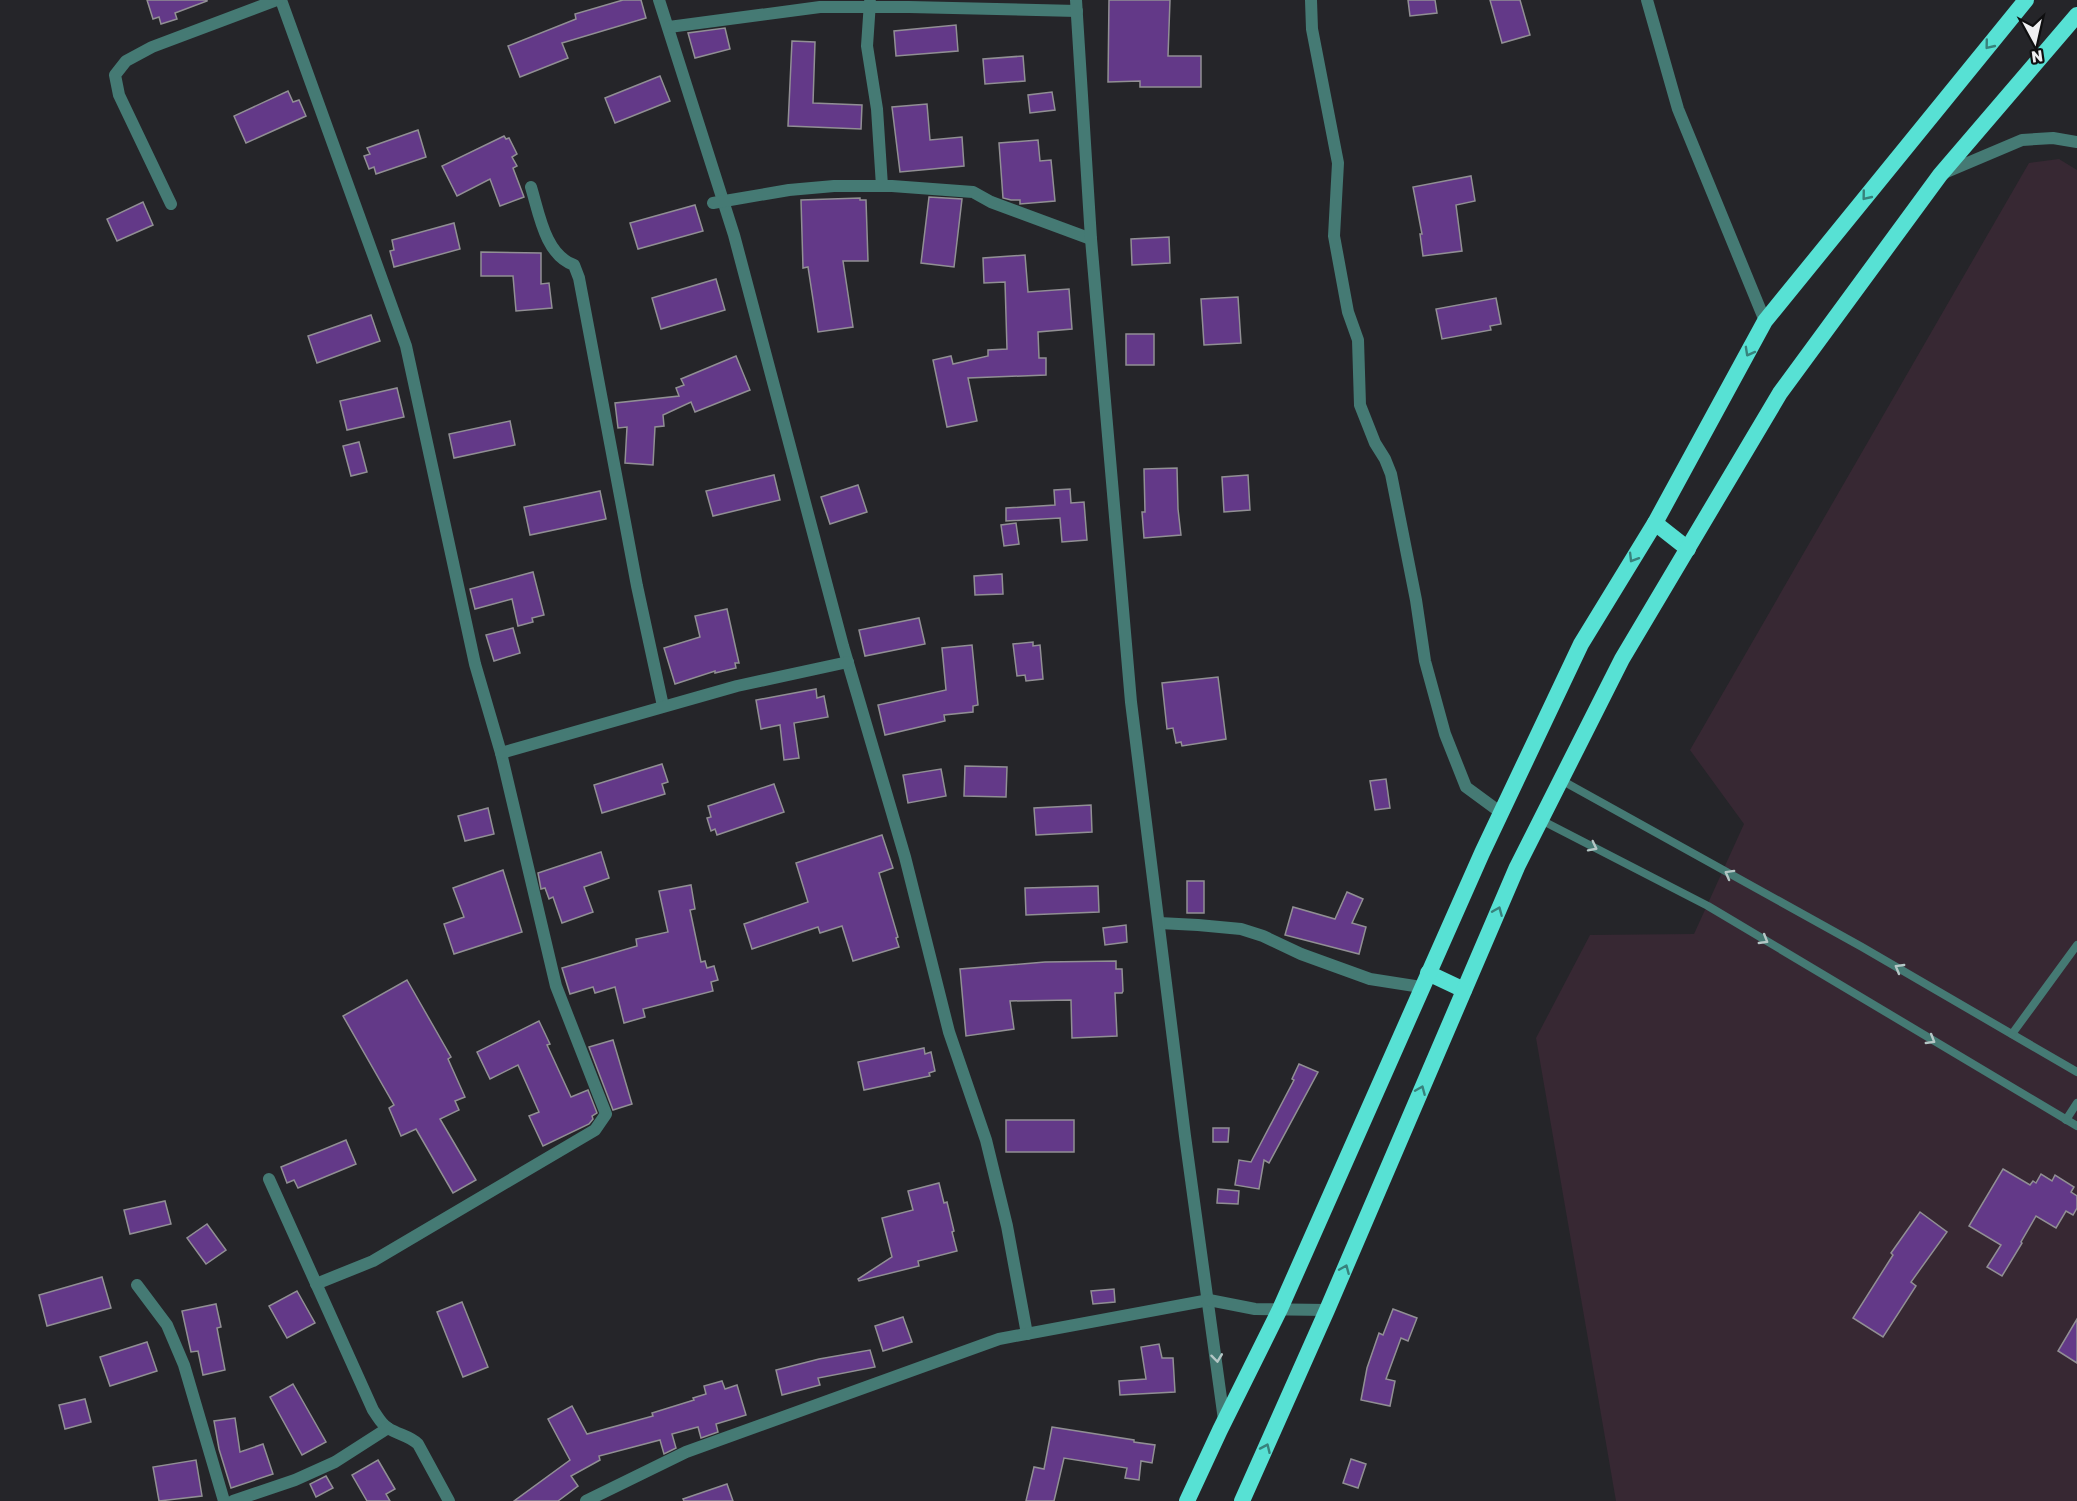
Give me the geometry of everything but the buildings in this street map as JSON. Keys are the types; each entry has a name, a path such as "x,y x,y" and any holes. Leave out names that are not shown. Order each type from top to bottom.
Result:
{"highway":[{"path":"1187,1501 1224,1420 1280,1309 1500,812 1581,644 1655,523 1766,321 2026,0"},
{"path":"1242,1501 1327,1310 1517,867 1622,659 1780,393 1940,175 2077,15"},
{"path":"1655,523 1688,549"},
{"path":"1425,980 1464,990"}],"street":[{"path":"171,204 119,95 115,75 126,60 152,47 279,0 406,346 475,664 501,753 556,986 606,1114 595,1130 373,1261 316,1284"},
{"path":"659,0 734,235 848,662 905,857 949,1032 986,1140 1007,1226 1028,1334"},
{"path":"1311,0 1312,29 1338,163 1334,236 1348,312 1358,339 1360,405 1391,474 1416,600 1425,661 1445,734 1466,787 1500,812"},
{"path":"1647,0 1678,109 1766,321"},
{"path":"669,27 871,4 1077,5 1091,239 1123,618 1185,1136 1224,1420"},
{"path":"871,4 867,46 878,109 882,186"},
{"path":"1940,175 2022,140 2053,138 2077,142"},
{"path":"713,203 789,190 882,186 973,192 992,202 1091,239"},
{"path":"531,187 550,245 566,262 574,265 579,278 637,586 663,706"},
{"path":"501,753 737,686 848,662"},
{"path":"1159,923 1240,929 1370,979 1425,980"},
{"path":"269,1179 373,1410 388,1428 412,1438 418,1444 448,1501"},
{"path":"137,1285 167,1325 184,1365 224,1501"},
{"path":"585,1501 686,1452 999,1339 1209,1300 1255,1309 1327,1310"},
{"path":"233,1501 295,1480 325,1466 388,1428"}],"lane":[{"path":"1561,780 1862,947 2077,1072"},
{"path":"1541,820 1708,906 2077,1126"},
{"path":"2012,1034 2077,945"},
{"path":"2066,1120 2077,1103"}],"shaded area":[{"path":"2059,159 2077,170 2077,1501 1616,1501 1536,1038 1590,935 1694,934 1744,824 1690,750 2029,163"}]}
